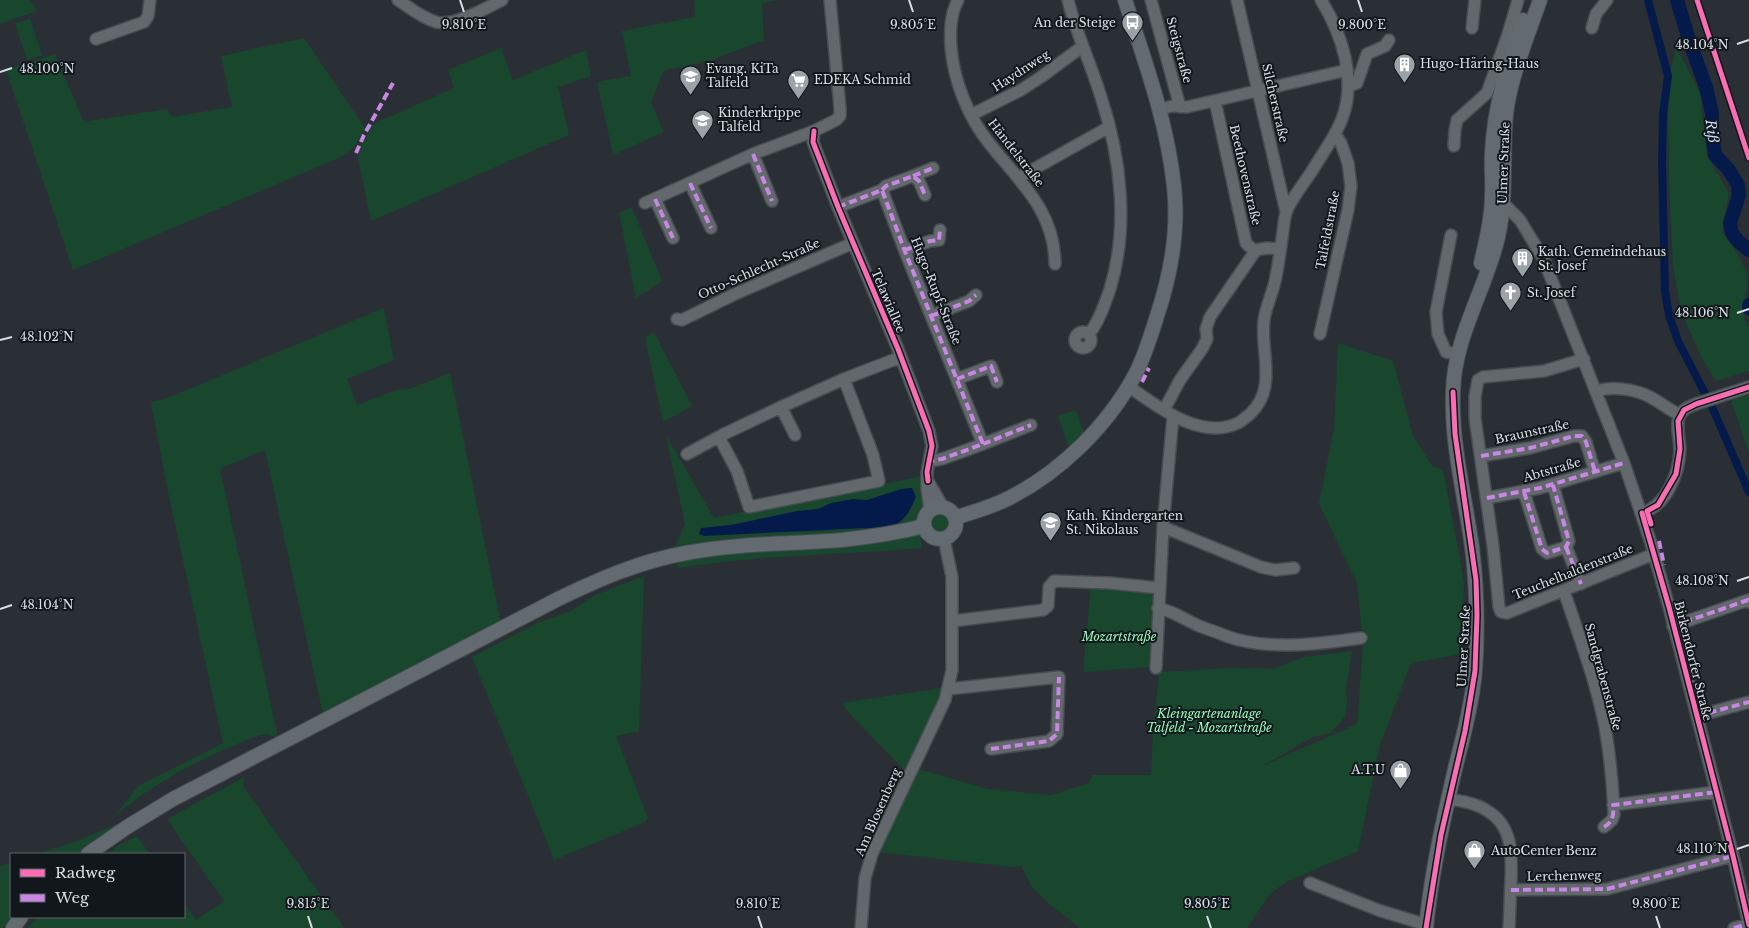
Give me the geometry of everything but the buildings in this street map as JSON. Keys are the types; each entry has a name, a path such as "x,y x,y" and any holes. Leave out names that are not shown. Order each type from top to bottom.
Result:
{"main road":[{"path":"955,518 1005,500 1056,467 1086,440 1106,416 1128,386 1147,347 1170,271 1175,242 1174,188 1160,109 1125,0"},
{"name":"Ulmer Straße","path":"1498,198 1492,153 1497,109 1510,59 1530,0"},
{"name":"Ulmer Straße","path":"1426,926 1448,799 1465,731 1473,681 1477,615 1476,580 1455,434 1453,392 1458,354 1498,240 1498,198 1506,111 1540,0"},
{"path":"937,509 951,512 955,518 955,530 944,539 930,536 924,526 925,518 937,509"},
{"path":"89,853 142,817 206,781 558,599 612,574 658,559 705,550 860,538 924,526"},
{"path":"12,928 20,918"}],"street":[{"path":"96,39 144,22 148,16 150,0"},
{"path":"398,0 424,17 437,22 451,22 485,4 502,0"},
{"path":"673,238 650,201 753,154 814,131 840,116 830,0"},
{"name":"Händelstraße","path":"958,0 953,10 950,33 952,55 960,88 971,115 988,142 1028,188 1044,217 1054,246 1055,264"},
{"path":"1068,0 1073,21 1102,100 1116,158 1121,203 1118,257 1105,302 1089,334"},
{"name":"Steigstraße","path":"1151,0 1180,107"},
{"name":"Silcherstraße","path":"1237,0 1286,212"},
{"path":"1128,386 1168,413 1185,422 1200,426 1228,426 1238,423 1257,406 1266,386 1264,323 1276,278 1286,212 1335,134 1347,105 1350,86 1340,40 1321,0"},
{"path":"1472,28 1475,0"},
{"path":"1454,146 1457,120 1487,93 1518,0"},
{"path":"1592,28 1596,14 1607,0"},
{"path":"1350,86 1357,83 1366,54 1385,46 1390,40"},
{"name":"Haydnweg","path":"971,115 1021,90 1082,46"},
{"path":"1160,109 1173,106 1187,107 1347,70"},
{"name":"Beethovenstraße","path":"1215,101 1246,243 1256,250"},
{"path":"1018,178 1109,127"},
{"name":"Telawiallee","path":"814,131 813,142 901,357 929,431 932,446 928,481 937,509"},
{"name":"Talfeldstraße","path":"1320,334 1348,210 1351,186 1348,163 1341,143 1335,134"},
{"path":"753,154 772,201"},
{"path":"838,207 933,168"},
{"path":"913,176 919,181 925,195"},
{"path":"690,183 711,228"},
{"name":"Hugo-Rupf-Straße","path":"882,190 956,379 984,444"},
{"name":"Birkendorfer Straße","path":"1498,198 1520,220 1543,258 1642,513 1674,626 1749,925"},
{"path":"905,250 938,240 940,230"},
{"path":"1451,235 1436,312 1438,334 1446,352 1458,354"},
{"name":"Otto-Schlecht-Straße","path":"677,319 682,320 735,294 853,243"},
{"path":"1156,668 1168,413 1180,380 1207,339 1206,329 1210,317 1256,250 1267,248 1280,249"},
{"path":"931,316 969,301 976,295"},
{"path":"687,454 781,407 844,379 901,357"},
{"path":"1487,498 1475,418 1475,397 1478,380 1483,376 1544,371 1584,360"},
{"path":"956,379 991,366 998,382"},
{"path":"719,438 738,470 748,507 879,481 873,455 844,379"},
{"path":"1642,513 1652,510 1658,505 1676,474 1680,449 1678,421 1680,415 1696,404 1749,386"},
{"path":"1596,391 1606,388 1637,392 1648,396 1680,415"},
{"path":"781,407 795,435"},
{"path":"930,461 942,459 1031,425"},
{"name":"Braunstraße","path":"1481,456 1530,448 1574,436 1582,436 1586,442 1595,472"},
{"name":"Abtstraße","path":"1487,498 1553,485 1624,463"},
{"path":"1524,492 1544,552 1547,553 1566,547 1569,541 1553,485"},
{"name":"Teuchelhaldenstraße","path":"1487,498 1501,612 1507,613 1654,554"},
{"path":"1163,528 1261,567 1275,570 1294,568"},
{"name":"Am Blosenberg","path":"861,928 865,878 870,862 948,690 952,670 952,577 944,539"},
{"path":"1566,547 1581,584"},
{"path":"952,621 1046,609 1048,606 1049,587 1054,581 1110,583 1159,588"},
{"name":"Sandgrabenstraße","path":"1564,591 1594,686 1610,761 1614,815 1612,820 1604,827"},
{"path":"1674,626 1748,600 1749,602"},
{"path":"1158,608 1170,610 1198,626 1228,637 1260,643 1304,646 1361,638"},
{"path":"948,690 1059,677 1055,737 1049,741 992,749"},
{"path":"1697,716 1749,702"},
{"path":"1614,805 1716,792"},
{"path":"1448,799 1479,806 1494,815 1507,832 1512,852 1510,928"},
{"name":"Lerchenweg","path":"1510,890 1607,889 1733,856"},
{"path":"1310,882 1378,910 1426,926"},
{"path":"1734,928 1749,925"}],"green space":[{"path":"0,0 30,0 37,11 0,24"},
{"path":"694,0 780,0 762,3 764,40 712,60 663,71 651,103 664,132 613,155 597,82 631,76 622,31 695,17"},
{"path":"30,19 42,55 27,60 15,23"},
{"path":"304,38 365,128 352,149 339,158 73,270 6,70 55,54 84,122 167,109 172,117 232,107 221,56"},
{"path":"1676,46 1700,93 1707,156 1729,193 1722,231 1740,259 1747,277 1744,315 1749,327 1749,371 1716,381 1702,359 1681,312 1673,265 1669,183 1668,84"},
{"path":"501,48 513,80 586,50 591,76 558,87 569,135 371,221 358,157 360,148 373,124 454,88 448,70"},
{"path":"632,208 662,281 636,298 619,212"},
{"path":"384,308 394,360 347,379 357,405 399,389 407,390 450,373 501,624 323,714 265,450 220,469 278,738 267,734 257,736 201,760 147,791 115,816 138,786 223,743 167,487 151,402 165,399"},
{"path":"654,332 692,406 663,422 645,337"},
{"name":"Kleingartenanlage Talfeld - Mozartstraße","path":"1338,343 1393,361 1413,436 1433,467 1443,469 1464,581 1462,654 1411,663 1380,745 1358,851 1286,882 1270,894 1247,928 1080,928 1033,889 1021,866 1012,867 877,852 918,769 988,789 1051,795 1089,783 1092,775 1151,775 1159,672 1238,668 1272,669 1304,657 1352,651 1346,688 1347,703 1345,715 1341,722 1331,733 1313,737 1262,766 1357,724 1363,643 1357,583 1319,504 1334,428"},
{"path":"1749,395 1749,453 1731,400"},
{"path":"1076,410 1084,434 1069,449 1058,416"},
{"path":"666,435 714,518 922,476 925,500 918,517 922,548 739,560 678,568 674,549 685,524"},
{"path":"939,511 947,515 951,523 947,531 939,535 931,531 927,523 931,515"},
{"path":"644,576 639,731 616,736 648,818 645,822 554,860 472,657 537,623 571,611 595,595"},
{"name":"Mozartstraße","path":"1091,584 1154,592 1151,667 1083,672"},
{"path":"943,688 906,772 850,714 842,703"},
{"path":"244,777 243,786 344,928 28,928 36,918 185,918 185,904 196,920 224,901 167,819"},
{"path":"118,825 79,853 39,853 75,842"},
{"path":"137,836 149,853 107,853"},
{"path":"10,862 10,918 14,918 2,928 0,928 0,866"}],"water":[{"path":"912,488 916,497 911,508 900,522 890,526 704,536 699,534 701,528 731,525 797,511 818,509 831,503 853,499 867,500 901,489"}],"waterway":[{"path":"1648,0 1668,76 1663,114 1662,163 1665,291 1669,315 1678,341 1713,409 1749,492"},
{"name":"Riß","path":"1677,0 1706,87 1712,113 1715,155 1729,170 1738,185 1739,195 1730,223 1732,233 1749,250"}],"marked path":[{"path":"356,153 393,83"},
{"path":"753,154 772,201"},
{"path":"913,176 933,168"},
{"path":"882,190 886,186 913,176 919,181 925,195"},
{"path":"690,183 711,228"},
{"path":"838,207 882,190 983,444 942,459 930,461"},
{"path":"655,199 673,238"},
{"path":"905,250 930,241 939,240 940,230"},
{"path":"931,316 969,301 976,295"},
{"path":"957,379 991,366 997,382"},
{"path":"1142,382 1149,368"},
{"path":"983,444 1031,425"},
{"path":"1481,456 1530,448 1574,436 1582,436 1586,442 1595,472"},
{"path":"1487,498 1540,488 1624,463"},
{"path":"1524,492 1542,549 1547,553 1566,547 1569,541 1553,485"},
{"path":"1659,541 1664,565"},
{"path":"1566,547 1581,584"},
{"path":"1673,626 1748,600 1749,602"},
{"path":"991,749 1049,741 1057,734 1059,677"},
{"path":"1697,716 1749,702"},
{"path":"1604,827 1612,818 1613,805 1716,792"},
{"path":"1511,890 1607,889 1733,856"},
{"path":"1734,928 1749,924"}],"cycle path":[{"path":"1697,0 1749,158"},
{"path":"814,131 813,142 838,207 898,349 929,431 932,446 927,472 928,481"},
{"path":"1651,524 1647,511 1658,505 1676,474 1680,449 1678,421 1684,410 1696,404 1749,387"},
{"path":"1426,928 1441,835 1465,731 1475,671 1476,580 1455,434 1453,392"},
{"path":"1642,513 1669,607 1749,925"}],"place":[{"name":"An der Steige","path":"1132,42"},
{"name":"Hugo-Häring-Haus","path":"1404,83"},
{"name":"Evang. KiTa Talfeld","path":"690,95"},
{"name":"EDEKA Schmid","path":"798,99"},
{"name":"Kinderkrippe Talfeld","path":"702,139"},
{"name":"Kath. Gemeindehaus St. Josef","path":"1522,278"},
{"name":"St. Josef","path":"1511,312"},
{"name":"Kath. Kindergarten St. Nikolaus","path":"1050,542"},
{"name":"A.T.U","path":"1401,789"},
{"name":"AutoCenter Benz","path":"1475,870"}]}
